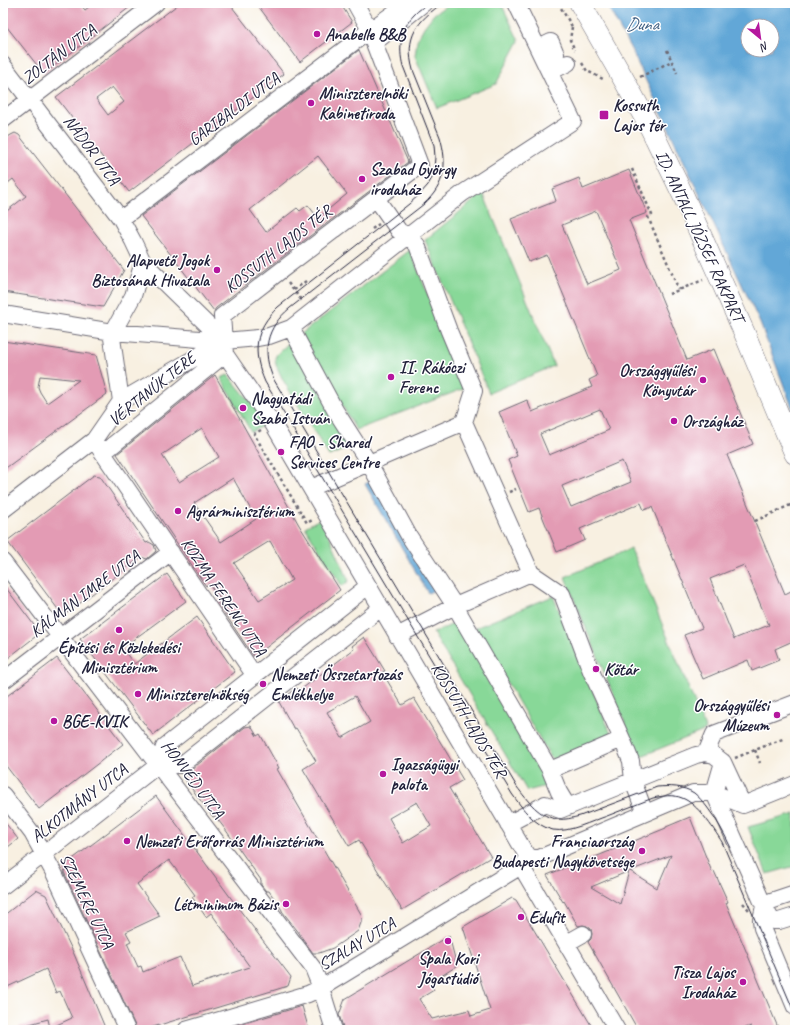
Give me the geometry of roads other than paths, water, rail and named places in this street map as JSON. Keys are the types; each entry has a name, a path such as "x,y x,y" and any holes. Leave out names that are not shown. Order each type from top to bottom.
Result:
{"main road":[{"name":"ID. ANTALL JÓZSEF RAKPART","path":"580,3 618,67 651,129 741,325 795,454"}],"street":[{"name":"ZOLTÁN UTCA","path":"3,120 156,3"},
{"path":"355,3 372,36"},
{"path":"372,36 408,3"},
{"path":"372,36 424,3"},
{"path":"143,262 224,347 269,336 291,328 463,193 573,121 516,3"},
{"name":"KOSSUTH LAJOS TÉR","path":"372,36 420,165 222,316 224,347 272,422 526,854 527,862 567,944 618,1030"},
{"name":"GARIBALDI UTCA","path":"121,219 372,36"},
{"path":"550,72 570,57"},
{"name":"NÁDOR UTCA","path":"3,66 121,219 143,262"},
{"path":"376,198 399,231 408,236 417,245 449,331 463,357 474,391 464,422 502,495 531,573 562,594 582,643 591,671 631,761 633,781 646,813"},
{"name":"VÉRTANÚK TERE","path":"122,401 112,338 133,296 143,262"},
{"path":"3,314 114,332"},
{"path":"291,328 335,410 369,462 409,536 455,606 550,770 559,792 568,807"},
{"name":"VÉRTANÚK TERE","path":"114,332 224,347"},
{"name":"VÉRTANÚK TERE","path":"3,510 94,440 122,401 224,347"},
{"name":"VÉRTANÚK TERE","path":"103,453 224,347"},
{"path":"311,488 464,422"},
{"name":"KOZMA FERENC UTCA","path":"94,440 255,676"},
{"name":"KÁLMÁN IMRE UTCA","path":"3,681 171,552"},
{"name":"HONVÉD UTCA","path":"3,562 313,968 334,1030"},
{"path":"397,636 455,606 531,573"},
{"path":"368,586 164,747 158,765 181,765 260,711 381,608"},
{"path":"706,753 714,734 795,703"},
{"path":"550,770 622,739"},
{"path":"508,824 543,805 560,810 696,755 706,753 714,755 723,762 742,804"},
{"path":"723,762 714,793 770,917 773,921 790,918"},
{"name":"ALKOTMÁNY UTCA","path":"3,886 158,765"},
{"path":"527,862 693,793 714,793 742,804 795,784"},
{"name":"SZEMERE UTCA","path":"3,794 32,833 54,873 127,1030"},
{"name":"SZALAY UTCA","path":"186,1030 308,994 321,988 527,862"},
{"path":"762,902 771,901 795,893"},
{"path":"762,902 762,928 795,1007"},
{"path":"567,944 583,934"}],"water":[{"name":"Duna","path":"606,3 795,3 795,415 760,323 633,53"},
{"path":"373,480 437,589 428,593 365,484"}],"tram line":[{"path":"429,3 419,10 406,26 403,32 401,52 403,66 434,145 435,157 432,178 428,185 409,204 278,307 270,316 264,324 258,342 258,361 261,371 265,382 512,794 525,810 535,821 546,828 553,830 566,830 653,798 675,796 694,805 705,817 722,842 795,1014"},
{"path":"443,3 426,16 420,23 415,31 410,48 413,70 440,137 444,156 443,174 440,182 431,197 424,204 290,308 282,316 271,332 268,341 267,350 270,369 274,380 517,787 534,808 551,818 566,819 580,816 657,787 681,788 694,793 704,803 711,812 731,848"}],"place":[{"name":"Anabelle B&B","path":"317,34"},
{"name":"Miniszterelnöki Kabinetiroda","path":"311,103"},
{"name":"Kossuth Lajos tér","path":"604,115"},
{"name":"Szabad György irodaház","path":"362,179"},
{"name":"Alapvető Jogok Biztosának Hivatala","path":"217,270"},
{"name":"II. Rákóczi Ferenc","path":"391,377"},
{"name":"Országgyűlési Könyvtár","path":"703,380"},
{"name":"Nagyatádi Szabó István","path":"243,408"},
{"name":"Országház","path":"674,421"},
{"name":"FAO - Shared Services Centre","path":"281,452"},
{"name":"Agrárminisztérium","path":"178,511"},
{"name":"Építési és Közlekedési Minisztérium","path":"119,630"},
{"name":"Kőtár","path":"596,669"},
{"name":"Nemzeti Összetartozás Emlékhelye","path":"263,684"},
{"name":"Miniszterelnökség","path":"138,694"},
{"name":"Országgyűlési Múzeum","path":"777,715"},
{"name":"BGE-KVIK","path":"54,721"},
{"name":"Igazságügyi palota","path":"383,774"},
{"name":"Nemzeti Erőforrás Minisztérium","path":"127,841"},
{"name":"Franciaország Budapesti Nagykövetsége","path":"642,851"},
{"name":"Létminimum Bázis","path":"286,904"},
{"name":"Edufit","path":"521,917"},
{"name":"Spala Kori Jógastúdió","path":"448,941"},
{"name":"Tisza Lajos Irodaház","path":"743,982"}]}
